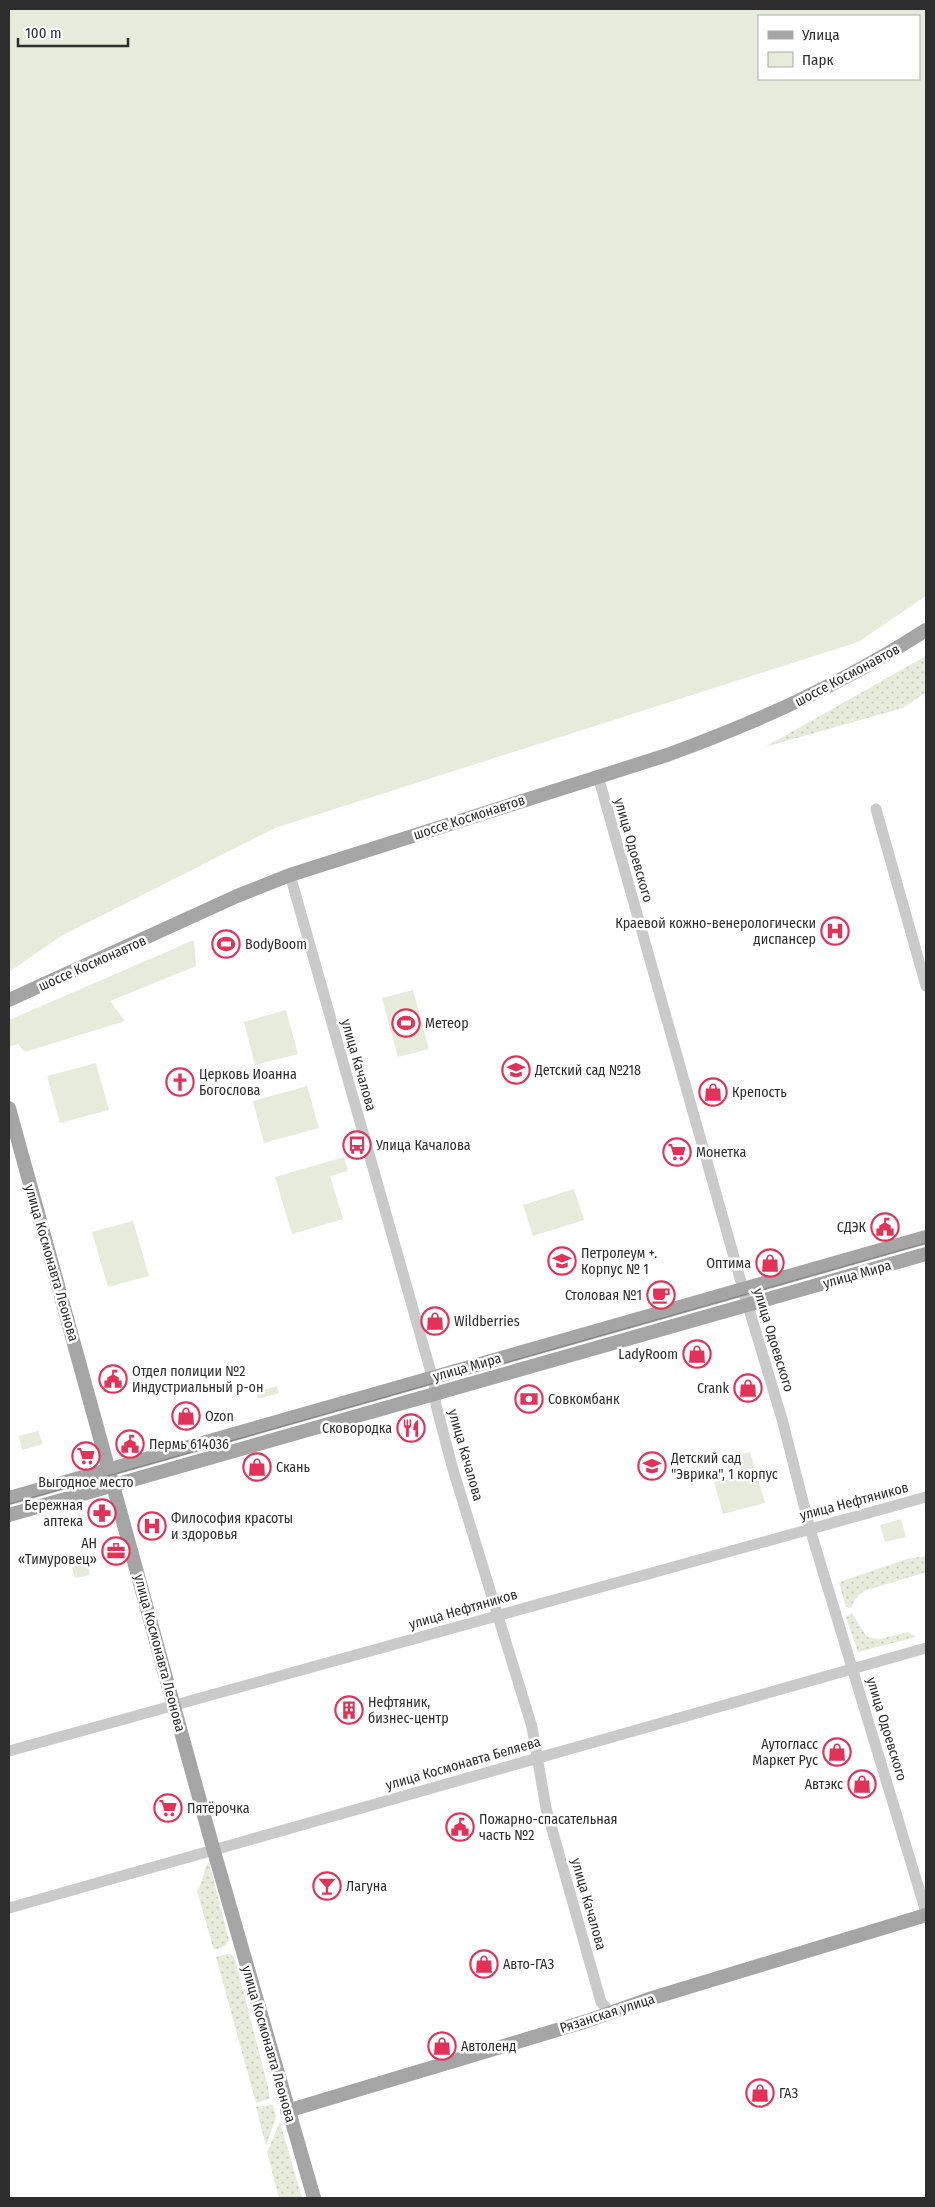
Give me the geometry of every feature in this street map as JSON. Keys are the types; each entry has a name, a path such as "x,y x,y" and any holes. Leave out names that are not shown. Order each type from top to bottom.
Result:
{"main road":[{"name":"шоссе Космонавтов","path":"599,780 781,710 828,688 883,658 926,630"},
{"name":"шоссе Космонавтов","path":"9,1000 237,896 599,780 726,742 832,695 926,640"},
{"name":"шоссе Космонавтов","path":"9,1008 291,878"},
{"name":"улица Космонавта Леонова","path":"9,1108 287,2111 314,2198"},
{"name":"улица Мира","path":"9,1498 926,1237"},
{"name":"улица Мира","path":"9,1515 926,1254"},
{"name":"Рязанская улица","path":"287,2111 587,2021 610,2012 926,1913"}],"street":[{"name":"улица Одоевского","path":"599,780 743,1289 782,1419 810,1529 926,1913"},
{"path":"876,810 926,986"},
{"name":"улица Качалова","path":"291,878 433,1377 437,1394 436,1406 452,1466 532,1727 546,1808 601,2002 610,2012"},
{"name":"улица Нефтяников","path":"9,1751 926,1497"},
{"name":"улица Космонавта Беляева","path":"9,1908 214,1848 926,1648"}],"green space":[{"path":"9,9 926,9 926,596 858,642 275,828 61,936 9,972"},
{"path":"926,656 926,692 903,708 765,747"},
{"path":"194,940 196,966 110,1001 125,1021 25,1052 18,1044 9,1047 9,1020"},
{"name":"Метеор","path":"413,990 429,1049 398,1057 382,998"},
{"path":"286,1010 298,1054 255,1065 244,1022"},
{"path":"96,1063 109,1110 60,1123 47,1076"},
{"path":"307,1086 319,1128 264,1143 253,1101"},
{"path":"344,1157 348,1171 330,1176 343,1219 292,1234 275,1177"},
{"path":"574,1189 584,1220 533,1236 523,1205"},
{"path":"133,1221 149,1276 108,1287 92,1232"},
{"path":"277,1386 279,1393 258,1399 256,1392"},
{"path":"38,1431 43,1444 22,1450 19,1436"},
{"path":"750,1452 765,1503 723,1514 714,1482 731,1478 726,1459"},
{"path":"901,1519 906,1537 885,1542 880,1525"},
{"path":"926,1556 926,1572 864,1591 854,1600 852,1608 846,1607 839,1582 907,1559"},
{"path":"87,1563 90,1575 75,1578 72,1567"},
{"path":"852,1613 867,1637 879,1639 908,1632 916,1637 858,1652 846,1617"},
{"path":"209,1862 229,1940 225,1946 214,1950 197,1891"},
{"path":"227,1954 232,1955 235,1959 269,2091 269,2099 256,2103 216,1957"},
{"path":"273,2105 276,2117 266,2146 256,2107"},
{"path":"280,2122 302,2198 279,2198 267,2152"}],"tram line":[{"path":"9,1504 926,1243"}],"place":[{"name":"Краевой кожно-венерологически диспансер","path":"835,931"},
{"name":"BodyBoom","path":"226,944"},
{"name":"Метеор","path":"406,1023"},
{"name":"Детский сад №218","path":"516,1070"},
{"name":"Церковь Иоанна Богослова","path":"180,1082"},
{"name":"Крепость","path":"713,1092"},
{"name":"Улица Качалова","path":"357,1145"},
{"name":"Монетка","path":"677,1152"},
{"name":"СДЭК","path":"885,1227"},
{"name":"Петролеум +. Корпус № 1","path":"562,1261"},
{"name":"Оптима","path":"770,1263"},
{"name":"Столовая №1","path":"661,1295"},
{"name":"Wildberries","path":"435,1321"},
{"name":"LadyRoom","path":"697,1354"},
{"name":"Отдел полиции №2 Индустриальный р-он","path":"113,1379"},
{"name":"Crank","path":"748,1388"},
{"name":"Совкомбанк","path":"529,1399"},
{"name":"Ozon","path":"186,1416"},
{"name":"Сковородка","path":"411,1428"},
{"name":"Пермь 614036","path":"130,1444"},
{"name":"Выгодное место","path":"86,1456"},
{"name":"Детский сад \"Эврика\", 1 корпус","path":"652,1466"},
{"name":"Скань","path":"257,1467"},
{"name":"Бережная аптека","path":"102,1513"},
{"name":"Философия красоты и здоровья","path":"152,1526"},
{"name":"АН «Тимуровец»","path":"116,1551"},
{"name":"Нефтяник, бизнес-центр","path":"349,1710"},
{"name":"Аутогласс Маркет Рус","path":"837,1752"},
{"name":"Автэкс","path":"862,1784"},
{"name":"Пятёрочка","path":"168,1808"},
{"name":"Пожарно-спасательная часть №2","path":"460,1827"},
{"name":"Лагуна","path":"327,1886"},
{"name":"Авто-ГАЗ","path":"484,1964"},
{"name":"Автоленд","path":"442,2046"},
{"name":"ГАЗ","path":"760,2093"}]}
